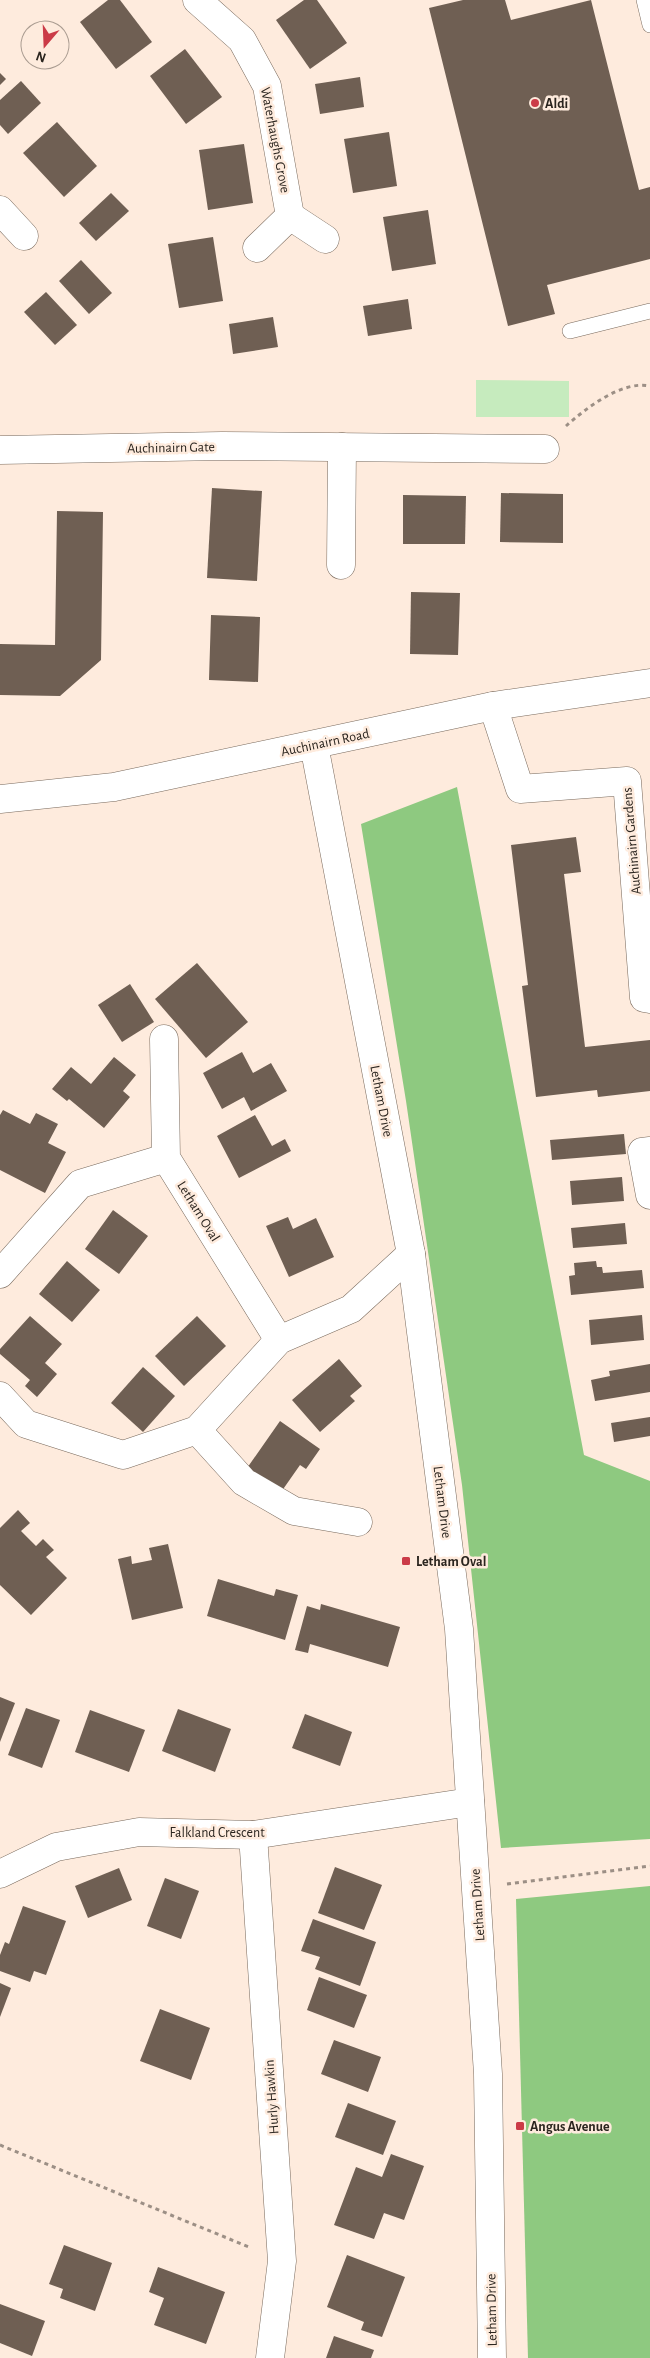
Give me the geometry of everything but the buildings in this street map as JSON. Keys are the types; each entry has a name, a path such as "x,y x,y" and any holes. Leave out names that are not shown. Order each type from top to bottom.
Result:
{"street":[{"name":"Waterhaughs Grove","path":"197,0 242,40 267,86 290,216"},
{"path":"0,210 24,236"},
{"path":"257,248 290,216 325,239"},
{"name":"Auchinairn Gate","path":"0,450 222,446 545,449"},
{"path":"341,565 342,447"},
{"name":"Auchinairn Road","path":"0,798 114,787 493,706 650,683"},
{"name":"Auchinairn Gardens","path":"493,706 520,788 628,781 644,998 650,999"},
{"name":"Letham Drive","path":"314,744 410,1254 459,1629 488,2074 492,2358"},
{"path":"0,1274 80,1184 166,1158 164,1039"},
{"path":"650,1151 642,1152 650,1196"},
{"name":"Letham Oval","path":"166,1158 279,1340"},
{"path":"0,1396 26,1424 123,1455 197,1430 279,1340 351,1309 410,1254"},
{"path":"197,1430 244,1482 294,1511 358,1522"},
{"name":"Falkland Crescent","path":"0,1873 56,1847 139,1832 253,1835 470,1802"},
{"name":"Hurly Hawkin","path":"253,1835 282,2261 270,2358"}],"lane":[{"path":"644,0 650,25"},
{"path":"570,331 650,311"}],"path":[{"path":"545,449 555,436 586,408 610,395 640,384 650,386"},
{"path":"476,1888 650,1866"},
{"path":"0,2145 282,2261"}],"green space":[{"path":"476,380 569,381 569,417 476,417"},
{"path":"457,787 584,1455 650,1481 650,1839 501,1848 462,1485 406,1101 361,824"},
{"path":"650,1886 650,2358 528,2358 516,1899"}],"place":[{"name":"Aldi","path":"535,103"},
{"name":"Letham Oval","path":"406,1561"},
{"name":"Angus Avenue","path":"520,2126"}]}
